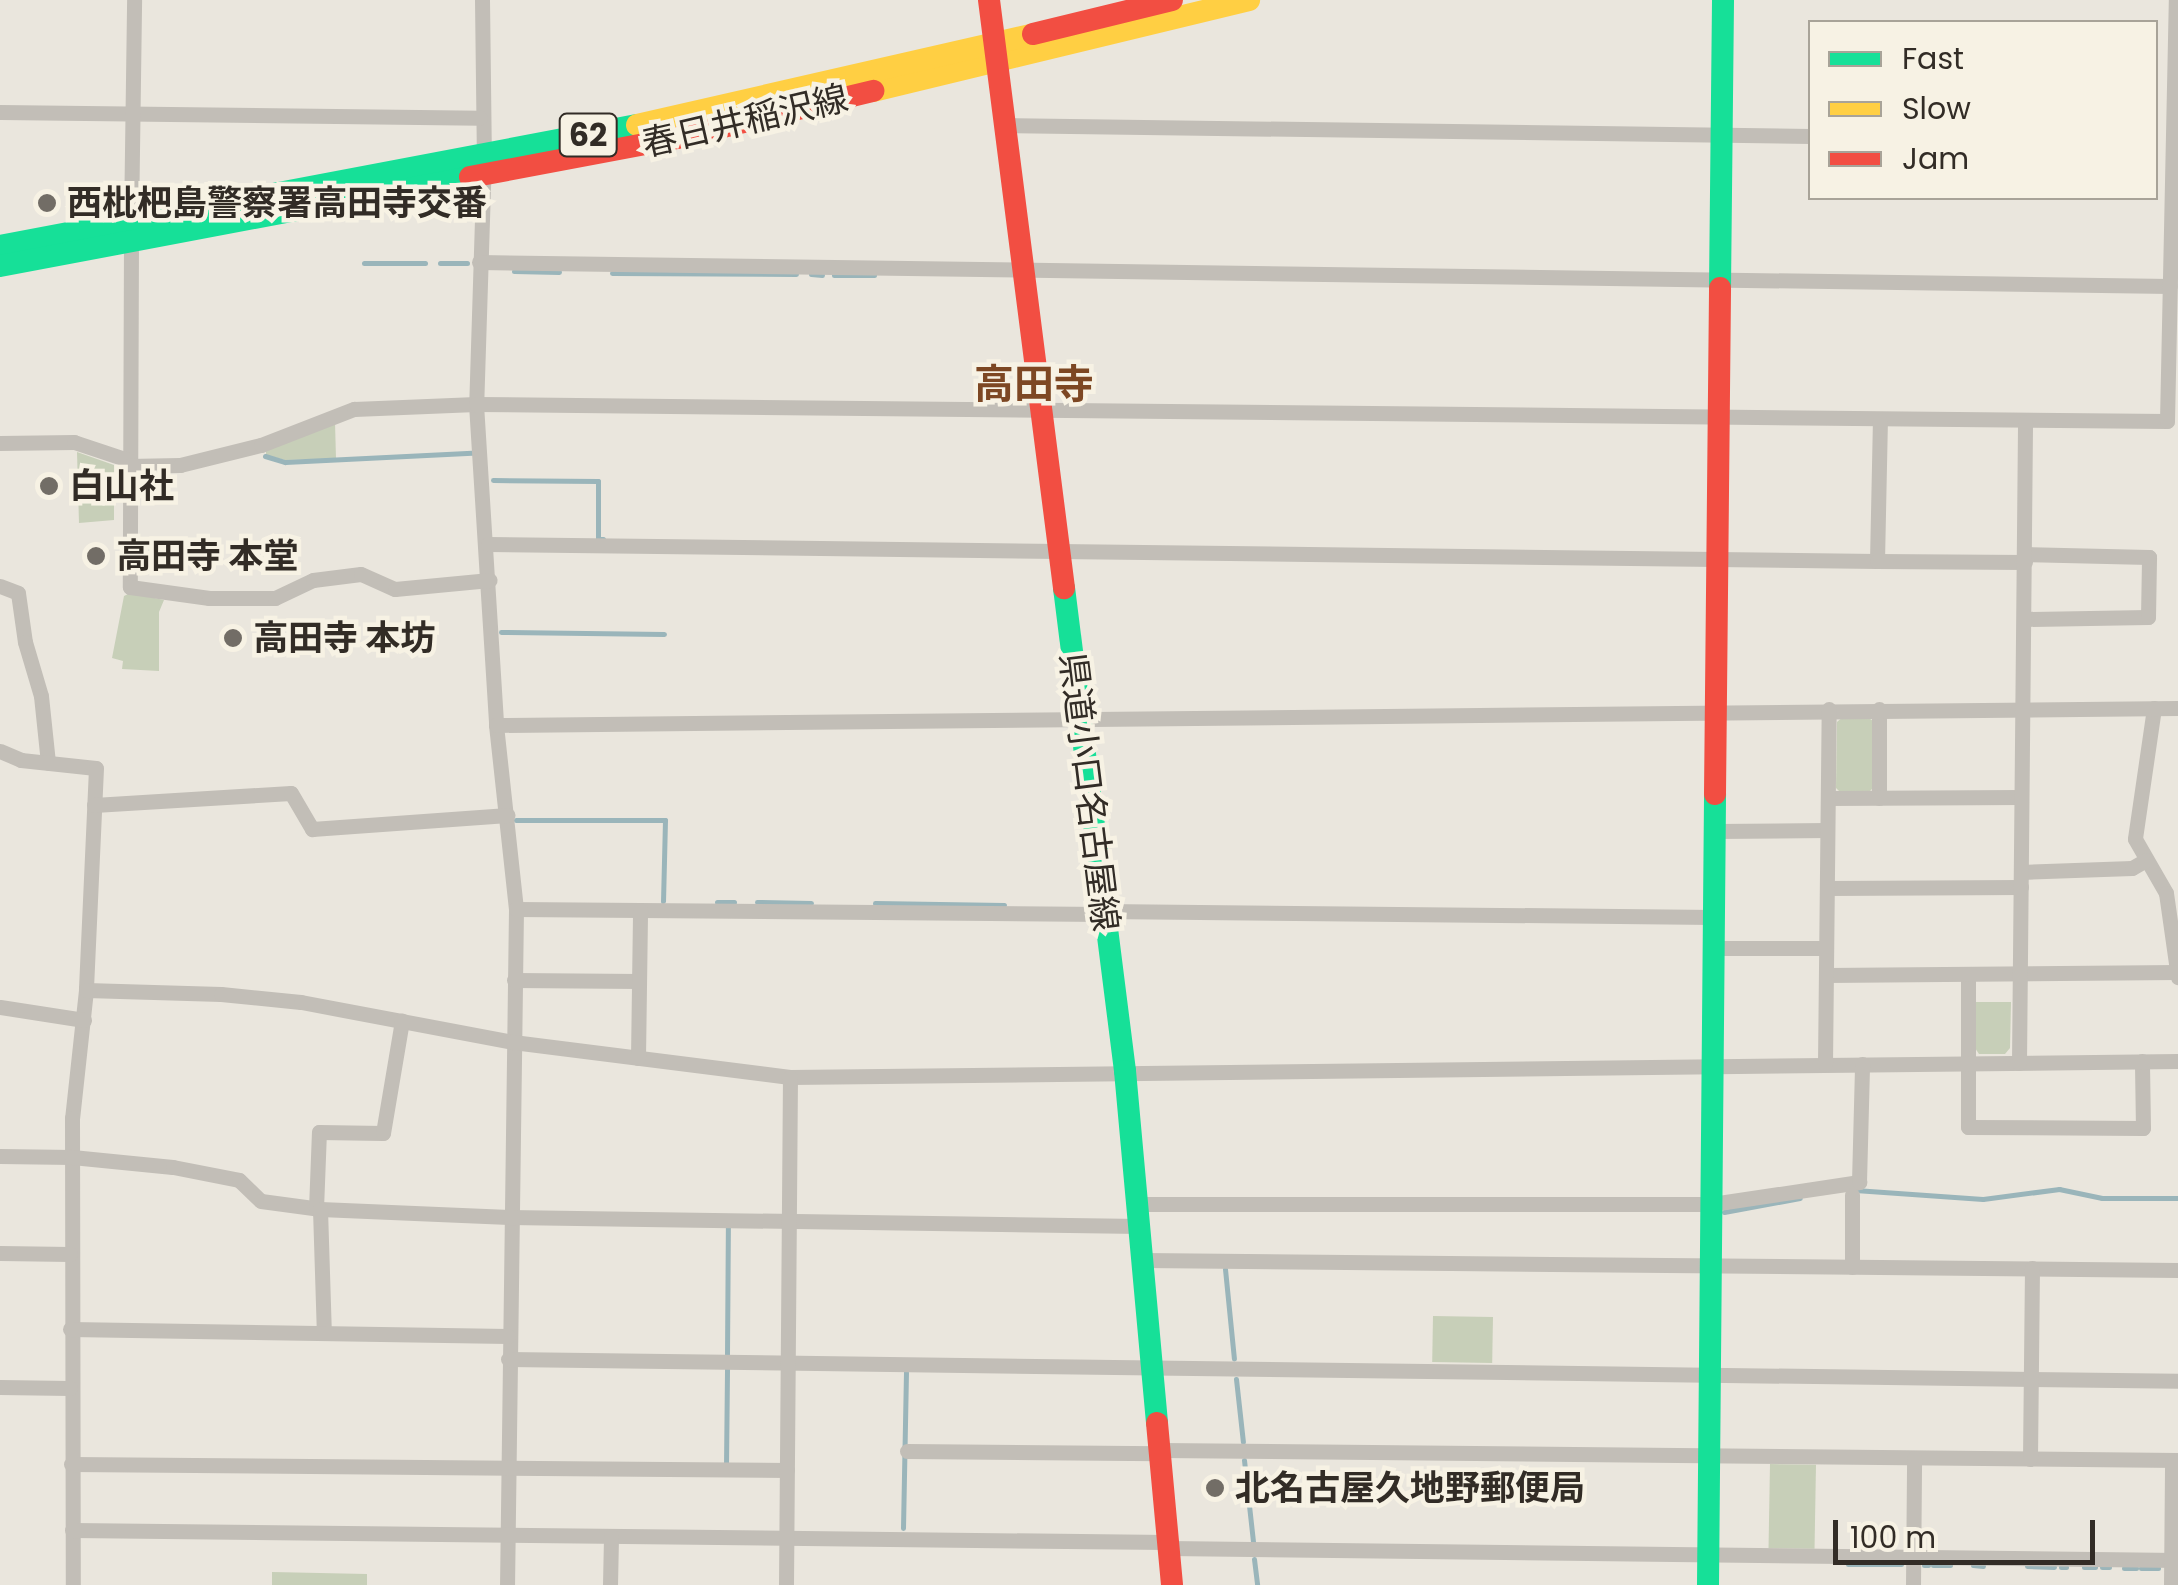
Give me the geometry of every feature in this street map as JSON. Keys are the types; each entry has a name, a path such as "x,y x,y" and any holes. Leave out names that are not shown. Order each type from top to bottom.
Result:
{"main road":[{"name":"県道小口名古屋線","path":"990,0 1124,1071 1172,1585"},
{"name":"春日井稲沢線","path":"997,53 1249,0"},
{"path":"1708,1585 1723,0"},
{"name":"春日井稲沢線","path":"0,266 131,232 483,165 677,138 997,53 1166,1"},
{"name":"春日井稲沢線","path":"0,246 131,232"}],"street":[{"path":"134,0 130,586 210,598 275,598 313,580 362,574 396,588 490,580"},
{"path":"482,0 483,165 476,404 488,544 496,725 516,909 507,1585"},
{"path":"0,443 74,442 128,463 180,466 261,445 354,409 476,404 2167,422 2176,0"},
{"path":"0,112 480,118"},
{"path":"1004,125 1808,136"},
{"path":"2158,142 2174,142"},
{"path":"479,262 2170,286"},
{"path":"1877,561 1880,421"},
{"path":"2019,1063 2025,422"},
{"path":"488,544 1718,562 2148,556 2148,618 2024,618"},
{"path":"0,586 18,593 24,642 41,696 48,763"},
{"path":"1826,975 2178,975 2172,893 2134,839 2154,708"},
{"path":"496,725 2178,708"},
{"path":"1879,709 1879,798"},
{"path":"1825,1064 1829,710"},
{"path":"0,750 20,760 96,768 84,1020 72,1118 73,1585"},
{"path":"94,805 291,793 312,830 507,815"},
{"path":"1828,798 2021,797"},
{"path":"1715,831 1828,830"},
{"path":"1827,888 2020,879 2132,868 2146,860"},
{"path":"516,909 1714,917"},
{"path":"638,1058 640,910"},
{"path":"1714,948 1826,948"},
{"path":"1968,974 1968,1127 2143,1128 2142,1061"},
{"path":"514,980 639,982"},
{"path":"86,990 222,994 513,1042 790,1077 2178,1061"},
{"path":"0,1007 84,1020"},
{"path":"324,1333 318,1209 320,1132 383,1133 402,1021"},
{"path":"0,1156 72,1157 174,1167 239,1180 261,1201 318,1209 509,1217 789,1221 1712,1204 1858,1182 1862,1064"},
{"path":"786,1585 790,1077"},
{"path":"1852,1195 1852,1267"},
{"path":"0,1253 70,1254"},
{"path":"1143,1260 2178,1270"},
{"path":"2030,1459 2032,1268"},
{"path":"70,1329 508,1336"},
{"path":"508,1360 2178,1381"},
{"path":"0,1387 70,1388"},
{"path":"907,1451 2175,1460 2175,1560 2171,1585"},
{"path":"1914,1458 1914,1585"},
{"path":"71,1464 788,1470"},
{"path":"72,1530 2175,1560"},
{"path":"610,1585 611,1536"}],"green space":[{"path":"335,422 336,459 285,460 266,455 266,449"},
{"path":"77,452 114,465 114,520 79,523"},
{"path":"130,593 164,600 159,612 159,671 122,669 123,661 112,658 124,596"},
{"path":"1844,716 1866,716 1873,721 1873,788 1868,793 1841,793 1836,788 1837,722"},
{"path":"1975,1002 2011,1002 2010,1048 2005,1054 1979,1054 1975,1048"},
{"path":"1433,1316 1493,1317 1492,1363 1432,1362"},
{"path":"1770,1464 1816,1465 1815,1549 1769,1548"},
{"path":"272,1572 367,1574 367,1585 272,1585"}],"waterway":[{"path":"364,263 425,263"},
{"path":"440,263 467,263"},
{"path":"514,271 559,272"},
{"path":"612,273 796,274"},
{"path":"811,274 822,275"},
{"path":"834,275 874,275"},
{"path":"265,456 285,462 472,453"},
{"path":"493,480 598,481 598,539 603,539"},
{"path":"501,632 664,634"},
{"path":"516,820 665,820 663,901"},
{"path":"717,902 734,902"},
{"path":"757,902 811,903"},
{"path":"875,903 1004,905"},
{"path":"1855,1190 1983,1199 2059,1189 2102,1198 2178,1198"},
{"path":"1724,1212 1800,1198"},
{"path":"727,1355 728,1226"},
{"path":"1225,1269 1234,1359"},
{"path":"726,1467 727,1366"},
{"path":"903,1528 906,1372"},
{"path":"1236,1379 1243,1442"},
{"path":"1244,1460 1253,1542"},
{"path":"1254,1559 1257,1585"},
{"path":"1848,1564 1901,1564"},
{"path":"1933,1565 1950,1565"},
{"path":"1973,1565 1983,1566"},
{"path":"2027,1566 2054,1567"},
{"path":"2061,1567 2066,1567"},
{"path":"2084,1567 2095,1567"},
{"path":"2102,1567 2109,1567"},
{"path":"2124,1568 2136,1568"},
{"path":"2141,1568 2158,1568"}],"traffic: fast":[{"path":"1720,288 1723,0"},
{"path":"0,246 637,125"},
{"path":"0,266 470,177"},
{"path":"1064,588 1125,1071 1157,1423"},
{"path":"1708,1585 1715,794"}],"traffic: slow":[{"path":"873,91 1249,0"},
{"path":"637,125 1033,34"}],"traffic: jam":[{"path":"989,0 1064,588"},
{"path":"1033,34 1172,0"},
{"path":"470,177 677,138 873,91"},
{"path":"1715,794 1720,288"},
{"path":"1157,1423 1172,1585"}],"place":[{"name":"西枇杷島警察署高田寺交番","path":"47,203"},
{"name":"白山社","path":"49,486"},
{"name":"高田寺 本堂","path":"96,556"},
{"name":"高田寺 本坊","path":"233,638"},
{"name":"北名古屋久地野郵便局","path":"1215,1488"}],"district":[{"name":"高田寺","path":"1034,384"}]}
